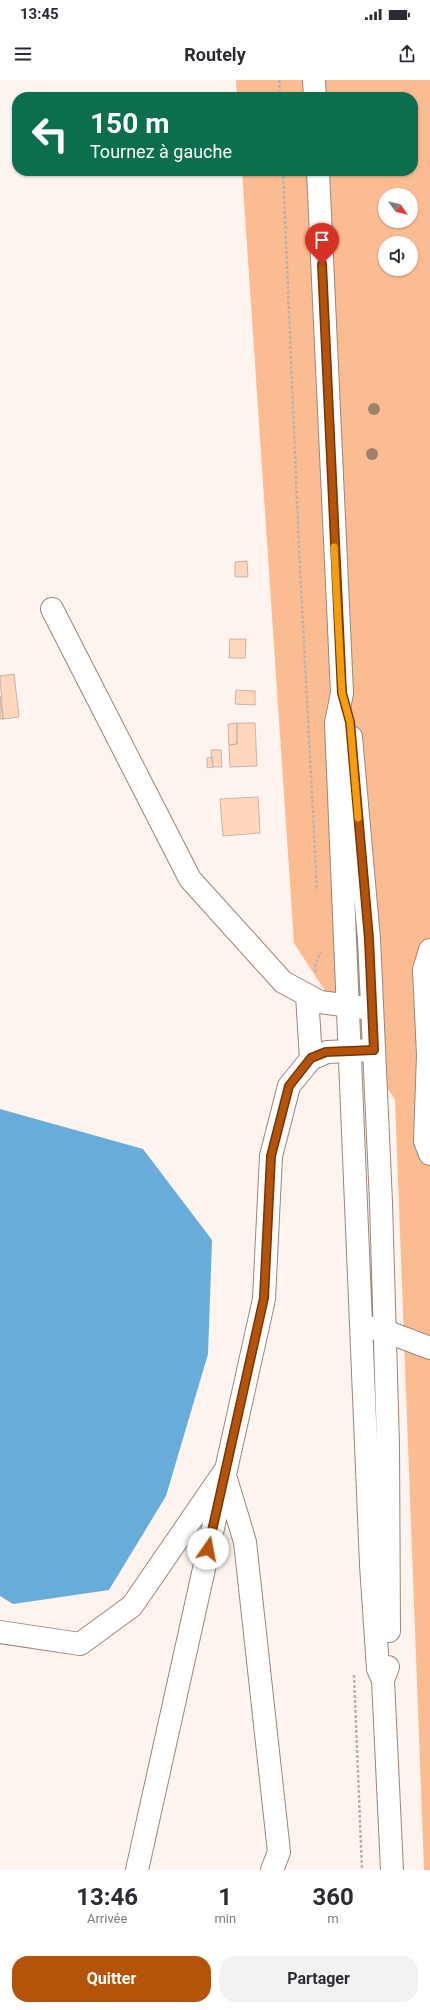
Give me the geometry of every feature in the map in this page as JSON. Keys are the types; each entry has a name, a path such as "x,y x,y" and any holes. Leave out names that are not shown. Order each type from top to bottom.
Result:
{"main road":[{"path":"314,80 315,92"},
{"path":"318,176 342,693 350,722 369,939 374,1050 385,1331 388,1453 389,1664 383,1680"},
{"path":"52,609 190,879 283,982 320,1002 372,1009"},
{"path":"342,693 336,723 347,1006 372,1572 378,1669 383,1680 392,1870"},
{"path":"430,950 424,970 428,1056 425,1141 430,1154"},
{"path":"307,995 311,1058"},
{"path":"137,1870 224,1472 264,1298 271,1156 289,1086 311,1058 326,1052 374,1050"},
{"path":"362,1326 385,1331 430,1348"},
{"path":"0,1632 80,1644 132,1606 224,1472"},
{"path":"224,1472 245,1542 279,1852 272,1870"}],"path":[{"path":"279,80 280,92"}],"shaded area":[{"path":"236,80 430,80 430,1870 424,1870 395,1100 294,943 242,176 418,176 418,92 237,92"}],"water":[{"path":"0,1109 143,1149 212,1240 208,1354 166,1496 109,1590 13,1604 0,1596"}],"building":[{"path":"247,561 248,577 235,577 235,562"},
{"path":"230,639 246,639 245,658 229,658"},
{"path":"14,674 19,717 3,719 0,676"},
{"path":"236,690 255,691 255,705 235,704"},
{"path":"0,696 3,719 0,719"},
{"path":"237,723 255,723 257,766 230,767 229,745 237,744"},
{"path":"237,723 237,744 229,745 228,724"},
{"path":"211,750 221,750 222,767 213,767"},
{"path":"212,757 213,767 207,768 207,758"},
{"path":"258,797 260,833 223,836 220,799"}],"slow traffic":[{"path":"334,547 342,693 350,722 358,818"}],"route":[{"path":"208,1549 264,1298 271,1156 289,1086 311,1058 326,1052 374,1050 369,939 350,722 342,693 336,605 322,264"}]}
